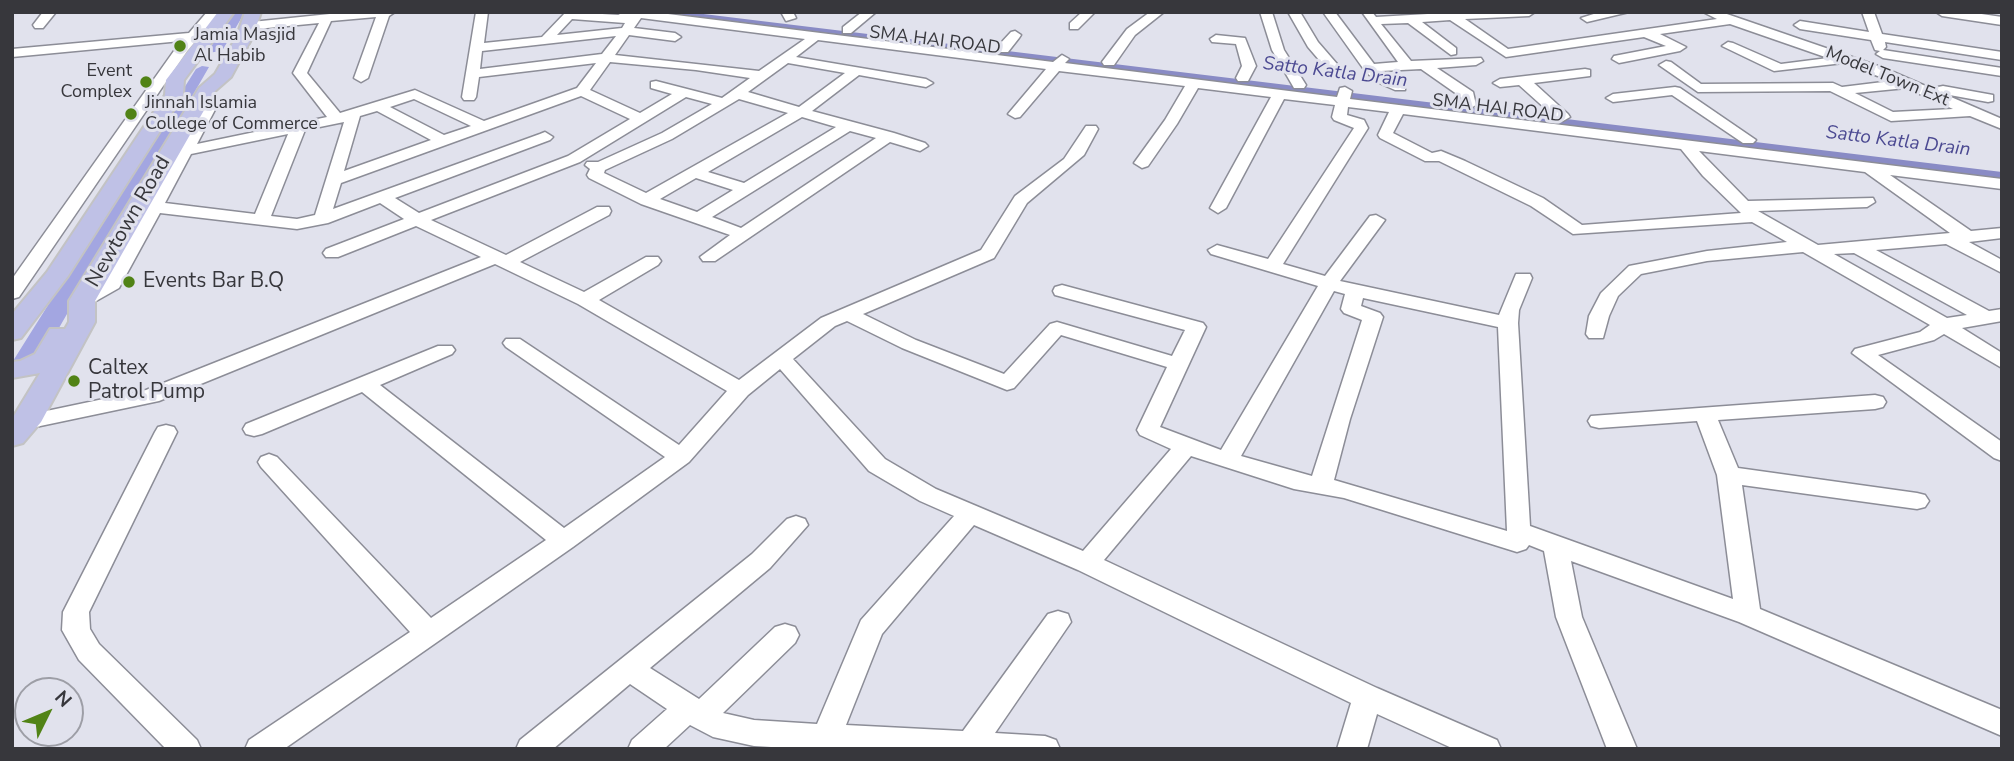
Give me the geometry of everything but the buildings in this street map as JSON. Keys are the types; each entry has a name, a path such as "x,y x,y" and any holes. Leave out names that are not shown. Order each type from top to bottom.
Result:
{"main road":[{"path":"207,28 210,41 204,55 219,55 225,52 249,19"},
{"name":"Newtown Road","path":"17,424 82,322 82,301 205,93 222,78 245,36 249,19"},
{"name":"Newtown Road","path":"12,351 24,331 18,312 56,276 174,95 175,80 207,28"},
{"path":"174,95 193,67 215,63 217,65 207,83 205,93"},
{"path":"12,370 34,366 46,359 67,319 82,301"},
{"path":"12,386 28,386 17,424"}],"street":[{"path":"39,25 50,12"},
{"path":"249,19 327,18 386,12 361,78"},
{"path":"469,97 482,12"},
{"name":"SMA HAI ROAD","path":"703,12 1003,50 1059,62 1109,62 1299,85 1344,97 1469,106 1563,117 1682,139 1748,140 2002,171"},
{"path":"848,30 870,12"},
{"path":"1074,26 1089,12"},
{"path":"1109,62 1131,32 1158,12"},
{"path":"1266,12 1278,50 1299,85"},
{"path":"1294,12 1313,44 1336,72"},
{"path":"1329,12 1370,68 1382,79 1400,87"},
{"path":"1587,18 1623,12"},
{"path":"1709,12 1731,16 1795,42"},
{"path":"1868,12 1883,64"},
{"path":"1370,17 1412,20 1522,13"},
{"path":"546,40 569,15 815,37 889,61 926,83"},
{"path":"1455,18 1506,53 1731,16"},
{"path":"1940,16 1997,20 2002,36"},
{"path":"1370,17 1409,67"},
{"path":"327,18 300,73 345,117"},
{"path":"477,48 546,40 629,19 676,37"},
{"path":"333,180 582,91 629,19"},
{"path":"1799,19 1875,37 1951,43 2002,56"},
{"name":"Model Town Ext","path":"1799,19 1795,42 1845,59 1883,64 1910,85 1997,122"},
{"path":"1412,20 1451,51"},
{"path":"12,53 207,28"},
{"path":"18,312 21,268 207,28"},
{"path":"1619,59 1680,47 1644,32"},
{"path":"1003,50 1015,36"},
{"path":"743,234 647,200 595,175 599,167 667,136 731,99 815,37"},
{"path":"1216,39 1241,41 1249,66 1243,78"},
{"path":"1795,42 1728,46 1779,68 1845,59"},
{"path":"472,74 605,58 696,65 764,76"},
{"path":"788,59 858,70"},
{"path":"647,200 802,111 858,70 889,61 1059,62 1193,84 1279,95 1344,97 1398,109 1682,139 1869,168 2002,184"},
{"path":"1370,68 1476,61"},
{"path":"1015,114 1059,62"},
{"path":"1883,64 2002,72"},
{"path":"1883,64 2002,86"},
{"path":"1666,65 1698,88 1833,87 1891,117 1971,112"},
{"path":"1426,66 1468,95 1469,106"},
{"path":"1500,83 1585,73"},
{"path":"1523,81 1563,117"},
{"path":"1983,83 1997,122"},
{"path":"1142,163 1172,121 1193,84"},
{"path":"656,85 802,111 920,146"},
{"path":"1839,91 1910,85 1988,98"},
{"path":"582,91 639,118"},
{"path":"332,253 574,159 685,92"},
{"path":"1613,98 1675,92 1748,140"},
{"path":"82,301 111,284 212,102 205,93"},
{"path":"185,151 345,117 418,94 483,126"},
{"path":"1218,208 1279,95"},
{"path":"1273,266 1361,128 1359,123 1339,117 1344,97"},
{"path":"378,106 442,140"},
{"path":"1398,109 1385,135 1430,158 1441,156 1537,202 1579,230 1867,202"},
{"path":"322,219 333,180 345,117"},
{"path":"698,219 849,125"},
{"path":"261,219 298,128"},
{"path":"260,749 564,541 681,457 740,390 828,322 988,254 1021,200 1070,162 1079,152 1091,129"},
{"path":"709,257 889,136"},
{"path":"153,207 297,224 322,219 545,137"},
{"path":"1682,139 1748,212 2002,362"},
{"path":"574,159 599,167"},
{"path":"1869,168 1968,237"},
{"path":"696,173 745,189"},
{"path":"382,197 417,220 585,300 740,390"},
{"path":"17,424 151,396 502,260 603,211"},
{"path":"1227,460 1329,283 1376,219"},
{"path":"1596,334 1599,316 1610,293 1635,270 1707,256 1857,247 2002,233"},
{"path":"1949,238 2002,268"},
{"path":"1857,247 1994,316"},
{"path":"1217,250 1355,291 1508,323"},
{"path":"21,268 70,253"},
{"path":"585,300 652,261"},
{"path":"21,268 56,276"},
{"path":"1062,291 1196,327 1148,430 1186,447 1294,481 1346,489 1517,543 1520,532 1508,323 1509,310 1523,278"},
{"path":"1321,485 1339,419 1373,317 1351,309 1355,291"},
{"path":"846,313 909,344 1007,383 1057,328 1178,364"},
{"path":"1994,316 1943,325 1927,336 1862,353 2002,453"},
{"path":"513,343 681,457"},
{"path":"254,429 445,350"},
{"path":"777,360 787,364 877,465 928,495 1087,563 1367,697 1486,749"},
{"path":"364,383 564,541"},
{"path":"1599,421 1875,402"},
{"path":"1705,414 1730,475 1748,615"},
{"path":"166,432 76,612 76,631 89,652 186,749"},
{"path":"1087,563 1186,447"},
{"path":"270,462 428,633"},
{"path":"1730,475 1917,501"},
{"path":"823,743 872,628 970,513"},
{"path":"531,749 631,670 761,561 796,524"},
{"path":"1520,532 1748,615 2002,723"},
{"path":"1556,546 1569,617 1622,749"},
{"path":"970,745 1058,622"},
{"path":"643,749 695,712 785,635"},
{"path":"631,670 713,724 754,733 823,743 1045,749"},
{"path":"1352,749 1367,697"}],"shaded area":[{"path":"232,12 245,12 222,51 207,53"},
{"path":"209,67 44,354 14,364 13,361 196,69"}],"waterway":[{"name":"Satto Katla Drain","path":"663,12 2002,176"}],"place":[{"name":"Jamia Masjid Al Habib","path":"180,46"},
{"name":"Event Complex","path":"146,82"},
{"name":"Jinnah Islamia College of Commerce","path":"131,114"},
{"name":"Events Bar B.Q","path":"129,282"},
{"name":"Caltex Patrol Pump","path":"74,381"}]}
